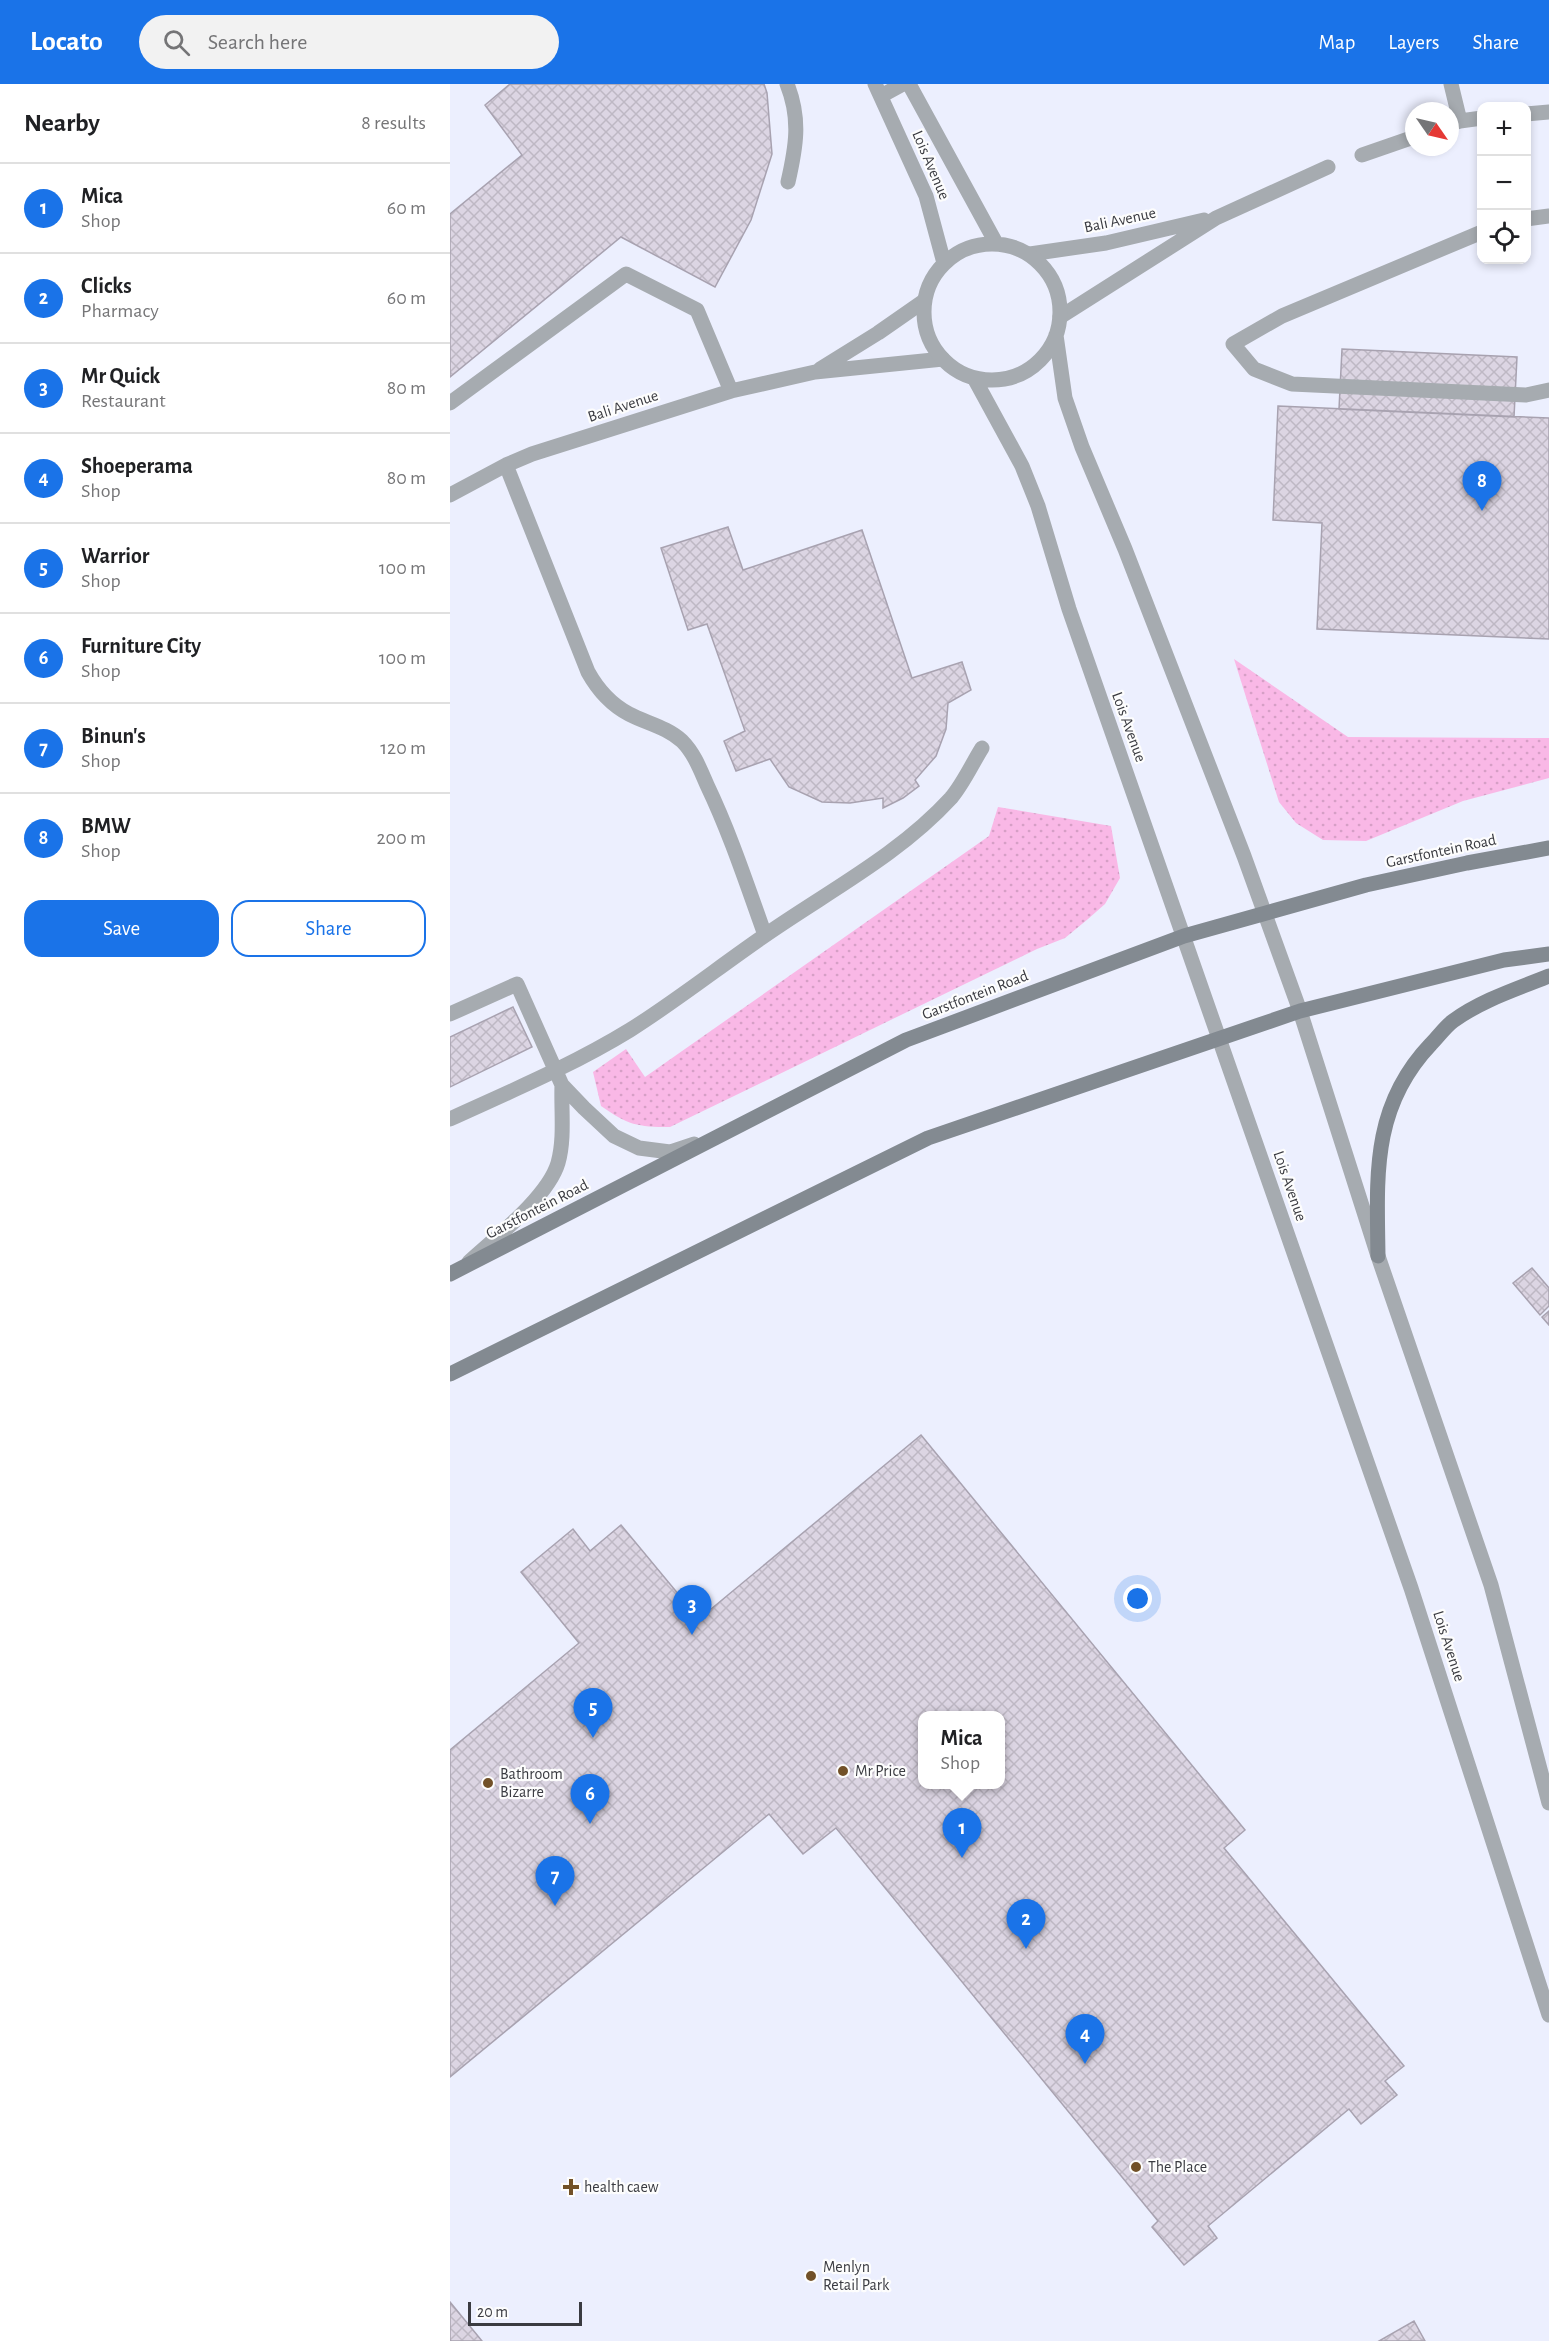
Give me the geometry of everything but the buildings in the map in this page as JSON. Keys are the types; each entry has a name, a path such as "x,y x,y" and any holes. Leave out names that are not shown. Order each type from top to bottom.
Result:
{"main road":[{"name":"Garstfontein Road","path":"450,1274 906,1040 1184,936 1366,885 1549,848"},
{"path":"450,1374 928,1138 1300,1011 1503,960 1549,954"},
{"path":"1378,1256 1377,1171 1383,1130 1397,1093 1415,1061 1452,1022 1495,997 1549,976"}],"street":[{"path":"787,84 793,99 797,141 788,182"},
{"path":"878,90 903,84"},
{"name":"Lois Avenue","path":"909,84 996,243"},
{"path":"1451,84 1453,102"},
{"name":"Lois Avenue","path":"878,90 926,196 944,263"},
{"path":"1531,114 1549,112"},
{"path":"1459,121 1477,119"},
{"path":"1362,155 1405,140"},
{"name":"Bali Avenue","path":"1030,254 1180,232 1328,167"},
{"path":"1531,218 1549,216"},
{"name":"Bali Avenue","path":"1060,317 1180,232"},
{"path":"1477,234 1282,316 1233,344 1254,369 1292,384 1526,395 1549,390"},
{"path":"996,243 1013,246 1030,254 1043,265 1053,280 1060,298 1060,317 1056,336 1046,354 1032,368 1014,377 994,380 974,378 957,371 943,359 931,342 924,322 924,301 931,281 944,263 961,251 978,244 996,243"},
{"path":"450,404 626,274 697,310 732,391"},
{"name":"Bali Avenue","path":"815,372 879,333 924,301"},
{"path":"1056,336 1065,398 1082,447 1129,559 1300,1011 1378,1256 1491,1585 1549,1803"},
{"name":"Bali Avenue","path":"450,495 532,454 732,391 815,372 943,359"},
{"name":"Lois Avenue","path":"974,378 1022,466 1038,506 1068,609 1411,1588 1549,2015"},
{"path":"507,465 588,672 598,689 609,701 629,715 667,730 681,741 697,762 721,813 765,935"},
{"path":"450,1119 559,1078 891,849 952,796 982,748"},
{"path":"450,1014 517,984 559,1078 584,1108 614,1136 639,1148 670,1152 728,1132"},
{"path":"465,1266 534,1201 555,1171 561,1149 559,1078"}],"shaded area":[{"path":"1234,659 1348,737 1549,738 1549,778 1463,801 1366,841 1323,840 1296,823 1279,802"},
{"path":"998,807 1111,826 1120,878 1105,904 1065,938 1037,949 670,1127 633,1124 601,1106 593,1072 626,1049 645,1077 989,836"}],"place":[{"name":"BMW","path":"1482,511"},
{"name":"Mr Quick","path":"692,1635"},
{"name":"Warrior","path":"593,1738"},
{"name":"Mr Price","path":"843,1771"},
{"name":"Bathroom Bizarre","path":"488,1783"},
{"name":"Furniture City","path":"590,1824"},
{"name":"Mica","path":"962,1858"},
{"name":"Binun's","path":"555,1906"},
{"name":"Clicks","path":"1026,1949"},
{"name":"Shoeperama","path":"1085,2064"},
{"name":"The Place","path":"1136,2167"},
{"name":"health caew","path":"571,2187"},
{"name":"Menlyn Retail Park","path":"811,2276"}]}
